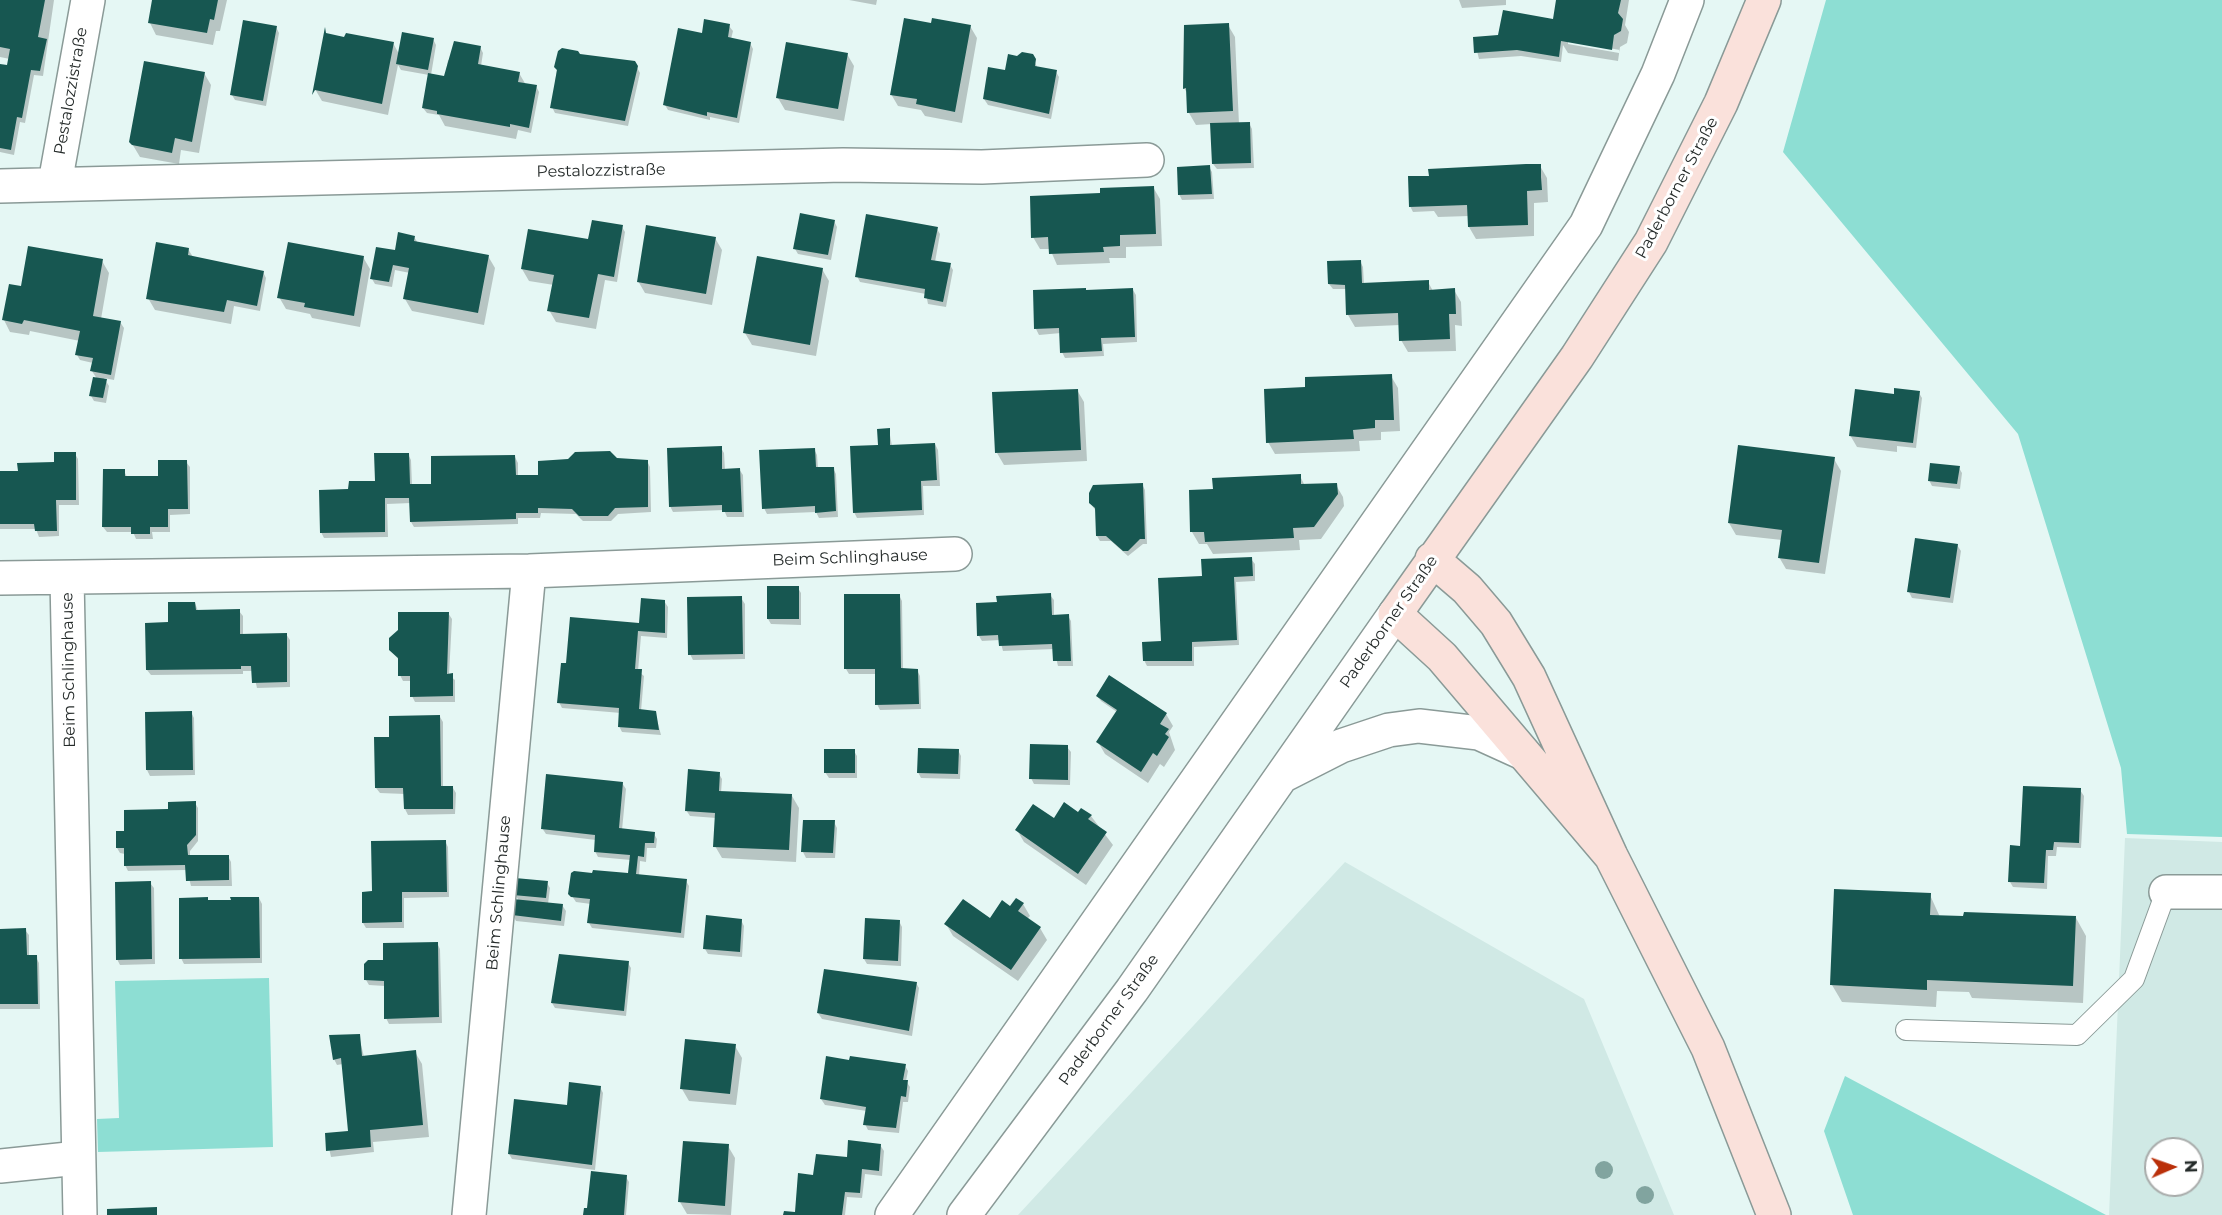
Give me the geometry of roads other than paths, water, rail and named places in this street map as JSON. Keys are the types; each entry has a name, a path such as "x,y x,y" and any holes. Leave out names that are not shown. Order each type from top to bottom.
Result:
{"main road":[{"name":"Paderborner Straße","path":"1395,614 1571,364 1651,242 1721,103 1764,0"},
{"path":"1432,559 1467,589 1496,624 1524,668 1551,721 1611,856 1708,1048 1774,1215"},
{"path":"1395,614 1442,657 1611,856"}],"street":[{"name":"Pestalozzistraße","path":"55,183 88,0"},
{"path":"892,1215 1586,225 1658,74 1687,0"},
{"name":"Pestalozzistraße","path":"0,186 843,165 982,167 1148,160"},
{"name":"Beim Schlinghause","path":"0,578 529,571 955,554"},
{"name":"Beim Schlinghause","path":"469,1215 529,571"},
{"name":"Beim Schlinghause","path":"67,578 80,1215"},
{"name":"Paderborner Straße","path":"964,1215 1132,990 1395,614"},
{"path":"1282,776 1341,746 1389,730 1419,726 1479,733 1523,753"},
{"path":"2166,892 2222,892"},
{"path":"0,1166 78,1158"}],"lane":[{"path":"1906,1030 2077,1035 2134,979 2166,892"}]}
